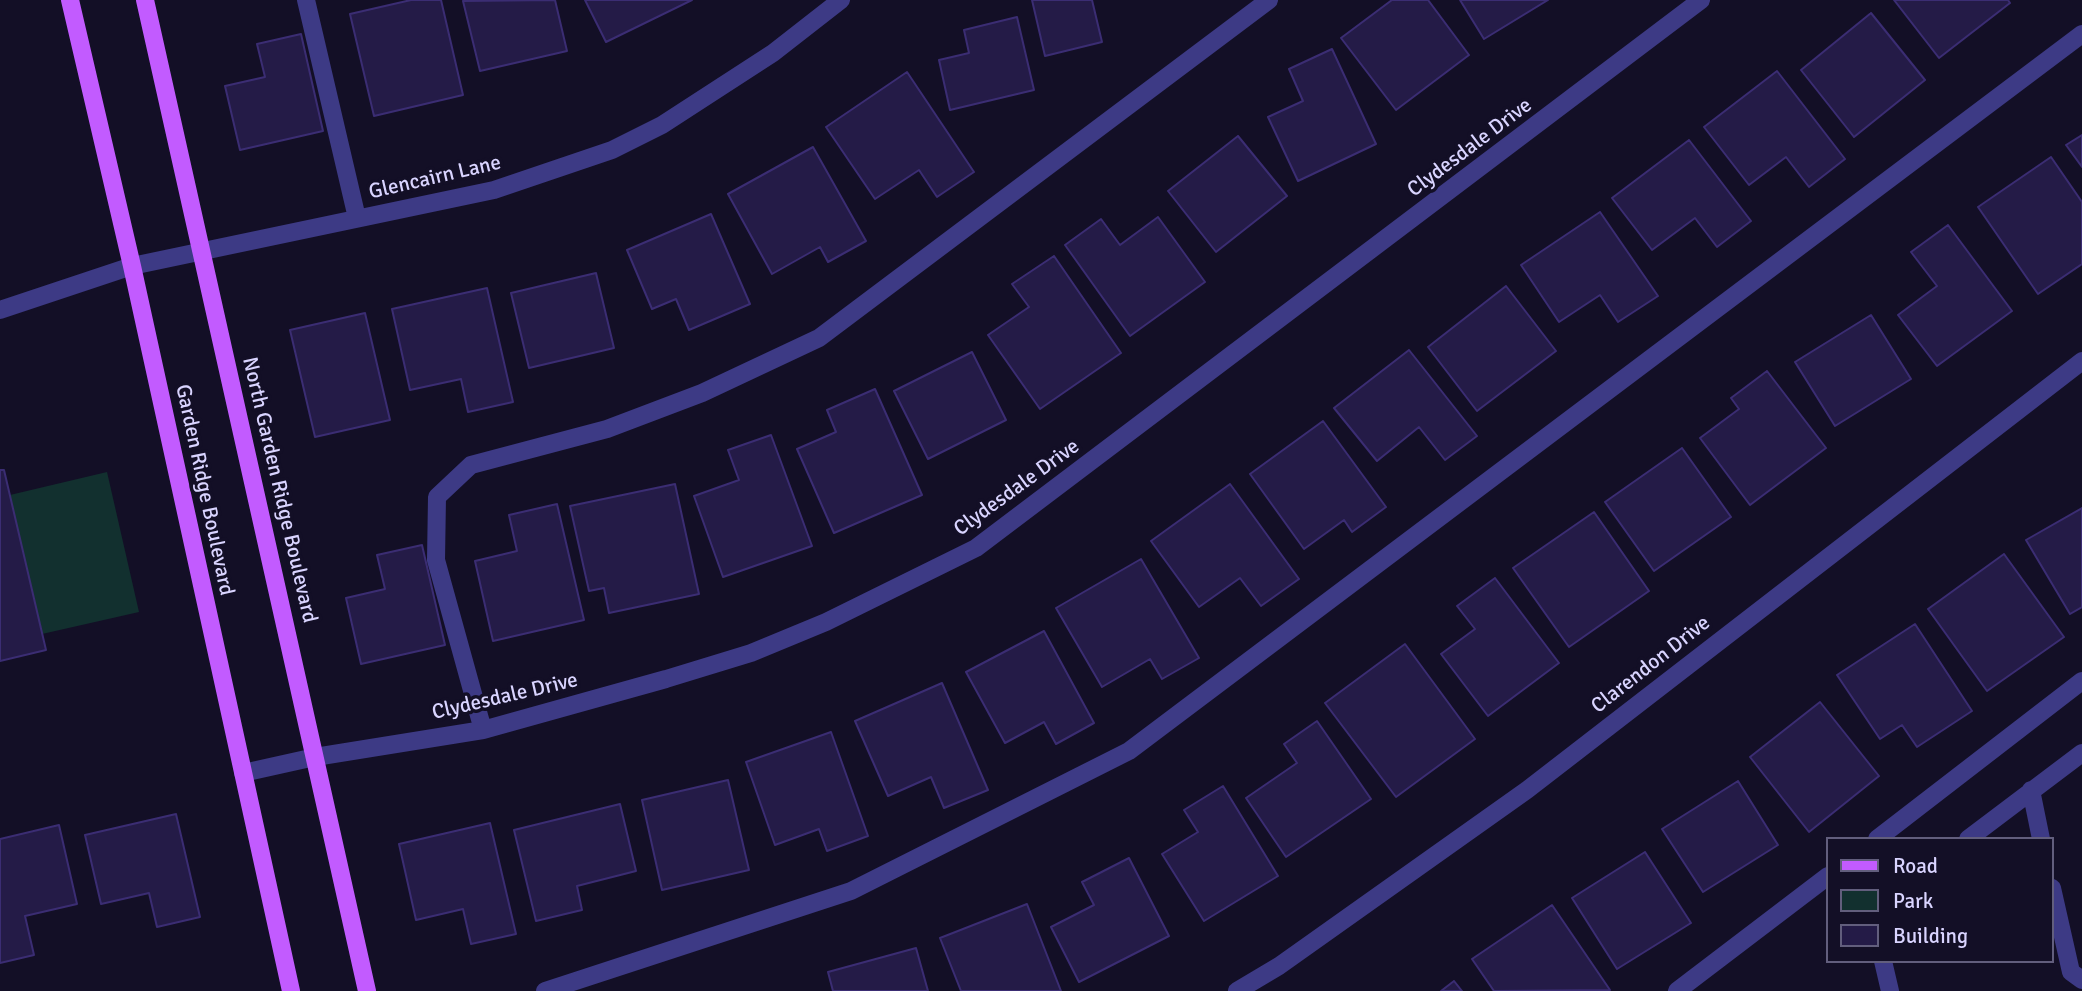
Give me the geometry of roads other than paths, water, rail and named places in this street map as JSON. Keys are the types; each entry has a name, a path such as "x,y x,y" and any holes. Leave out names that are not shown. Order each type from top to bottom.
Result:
{"main road":[{"name":"Garden Ridge Boulevard","path":"70,0 132,266 291,991"},
{"name":"North Garden Ridge Boulevard","path":"145,0 367,991"}],"street":[{"path":"306,0 357,218"},
{"name":"Glencairn Lane","path":"0,310 132,266 494,190 612,150 662,125 773,53 841,0"},
{"path":"483,730 436,560 437,497 471,465 607,429 702,393 819,338 1269,0"},
{"name":"Clydesdale Drive","path":"243,773 315,757 483,730 751,653 826,622 975,548 1700,0"},
{"path":"545,991 851,891 1129,751 2082,34"},
{"name":"Clarendon Drive","path":"1237,991 1279,966 1527,790 2082,361"},
{"path":"1880,837 2082,681"},
{"path":"1971,837 2082,753"},
{"path":"2031,790 2041,837"},
{"path":"1677,991 1826,878"},
{"path":"2054,897 2071,972 2082,981"},
{"path":"1883,963 1890,991"}]}
